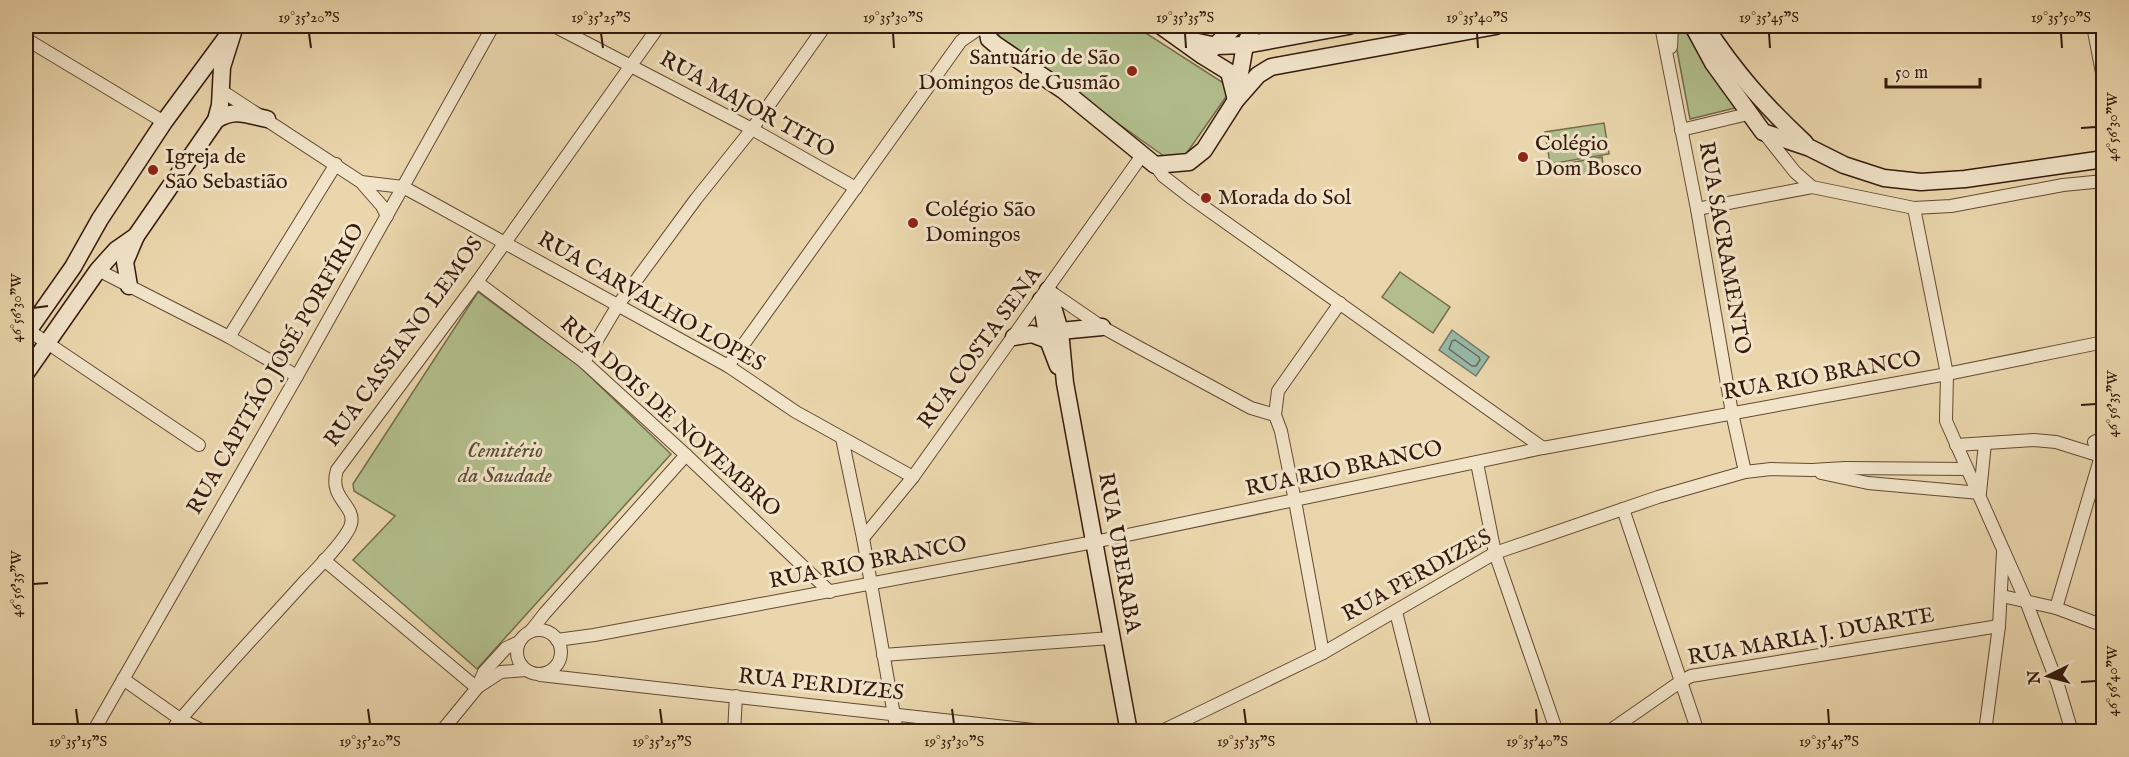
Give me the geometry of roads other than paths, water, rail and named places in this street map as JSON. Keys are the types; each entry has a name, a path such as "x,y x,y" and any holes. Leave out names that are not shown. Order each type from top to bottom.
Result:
{"main road":[{"path":"27,332 73,267 100,219 164,122 235,26"},
{"path":"216,120 222,91 222,67 235,26"},
{"path":"1161,26 1180,38 1210,51 1229,72 1236,100"},
{"path":"1210,51 1235,26"},
{"path":"1236,100 1245,45 1253,26"},
{"path":"1210,51 1346,26 1347,54"},
{"path":"987,27 989,39 996,45 1063,90 1149,160 1189,162 1204,150 1236,100 1258,75 1271,67 1496,26"},
{"path":"1692,26 1719,60 1810,148"},
{"path":"1705,26 1719,60 1748,114 1763,132 1810,148 1844,165 1884,178 1921,182 1965,179 2103,159"},
{"path":"192,84 202,82 222,91"},
{"path":"129,286 125,262 136,236 216,120 226,113 237,112 267,119"},
{"path":"100,219 101,242 116,250"},
{"path":"26,373 98,270 116,250 136,236"},
{"name":"RUA UBERABA","path":"1044,295 1065,383 1130,732"},
{"path":"1014,337 1032,334 1054,336 1102,327"}],"street":[{"name":"RUA CAPITÃO JOSÉ PORFÍRIO","path":"93,732 297,376 493,26"},
{"name":"RUA MAJOR TITO","path":"554,26 752,129 856,189"},
{"name":"RUA CASSIANO LEMOS","path":"170,732 349,530 352,523 351,514 335,489 333,480 337,470 477,282 659,26"},
{"path":"584,362 618,305 696,199 752,129 825,26"},
{"path":"1662,26 1671,67"},
{"path":"1671,67 1672,26"},
{"path":"728,366 961,41 977,30 987,27"},
{"path":"2097,31 2103,83"},
{"path":"26,39 164,122"},
{"name":"RUA SACRAMENTO","path":"1671,67 1732,413 1745,472"},
{"name":"RUA CARVALHO LOPES","path":"222,91 361,182 382,206 387,216"},
{"path":"1681,130 1748,114"},
{"path":"1763,132 1795,172 1812,187"},
{"path":"1149,160 1163,176 1190,197 1543,448"},
{"name":"RUA COSTA SENA","path":"863,538 913,477 1044,295 1149,160"},
{"path":"229,337 336,164"},
{"path":"1697,209 1812,187 1914,207 1951,206 2063,185 2103,181"},
{"name":"RUA CARVALHO LOPES","path":"361,182 403,187 728,366 796,412 913,477"},
{"path":"1914,207 1947,374 1946,421 1980,493 2026,601 2058,685 2072,732"},
{"path":"98,270 229,337 297,376"},
{"name":"RUA DOIS DE NOVEMBRO","path":"477,282 584,362 830,592"},
{"path":"1044,295 1251,408 1275,415"},
{"path":"1323,653 1281,431 1275,415 1278,392 1340,303"},
{"path":"27,332 199,445"},
{"name":"RUA RIO BRANCO","path":"557,640 1094,542 1543,448 1947,374 2103,342"},
{"path":"2056,608 2102,456 2094,442 2103,437"},
{"path":"842,438 863,538 897,732"},
{"path":"1956,445 2034,440 2056,442 2102,456"},
{"path":"1980,493 1985,442"},
{"path":"441,732 477,688 484,672 506,648 519,642 530,632 544,613 686,455"},
{"path":"1477,463 1495,554 1557,732"},
{"name":"RUA PERDIZES","path":"1160,732 1323,653 1495,554 1658,497 1745,472 1771,469 1812,470"},
{"path":"1812,470 1967,469"},
{"path":"1812,470 1868,483 1980,493"},
{"path":"1623,509 1698,732"},
{"path":"1985,732 2000,626 2003,548"},
{"path":"324,560 477,688"},
{"path":"2002,596 2056,608 2103,626"},
{"path":"1396,612 1426,732"},
{"name":"RUA MARIA J. DUARTE","path":"1608,732 1691,676 2000,626"},
{"path":"477,688 501,672 526,670 540,675 552,671 560,658 557,640 545,631 530,632"},
{"name":"RUA RIO BRANCO","path":"560,658 594,635"},
{"path":"883,655 1111,638"},
{"path":"519,642 517,657 526,670"},
{"name":"RUA PERDIZES","path":"560,658 586,680"},
{"name":"RUA PERDIZES","path":"540,675 1051,732"},
{"path":"123,679 180,719 205,732"},
{"path":"734,732 736,696"}],"water":[{"path":"1452,330 1489,357 1476,376 1439,350"}],"place":[{"name":"Santuário de São Domingos de Gusmão","path":"1132,71"},
{"name":"Colégio Dom Bosco","path":"1523,157"},
{"name":"Igreja de São Sebastião","path":"153,170"},
{"name":"Morada do Sol","path":"1206,198"},
{"name":"Colégio São Domingos","path":"913,223"}],"park label":[{"name":"Cemitério da Saudade","path":"505,464"}]}
